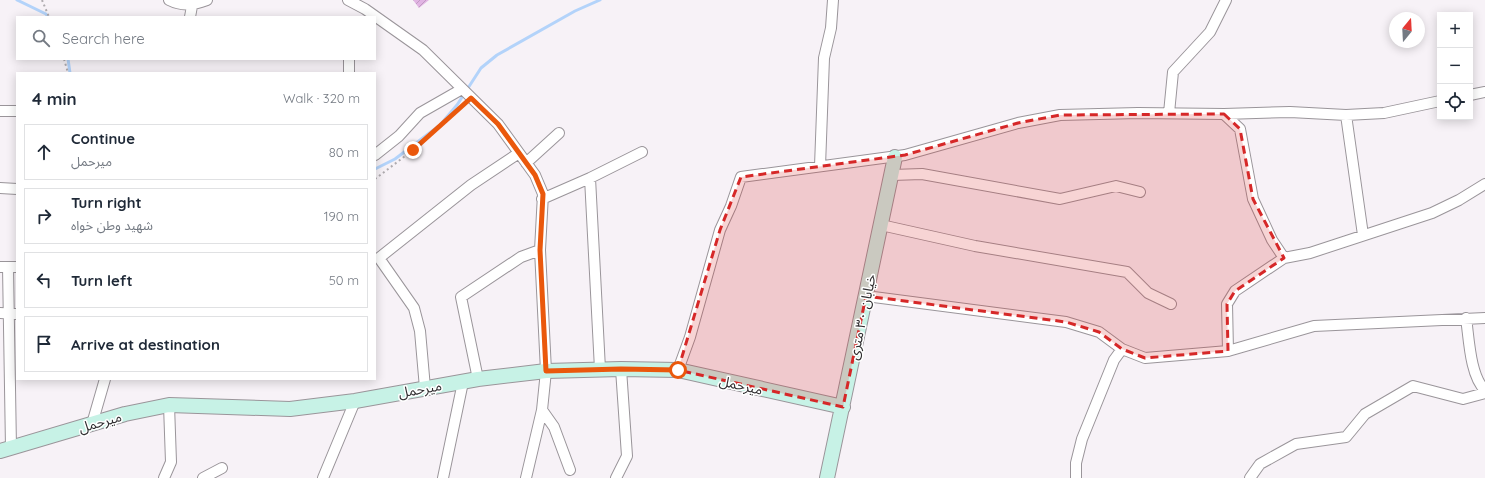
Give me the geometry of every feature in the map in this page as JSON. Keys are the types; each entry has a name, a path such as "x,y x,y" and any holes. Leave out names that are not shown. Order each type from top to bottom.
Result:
{"street":[{"path":"169,0 192,6 207,0"},
{"path":"348,0 375,16"},
{"path":"820,166 824,58 831,28 833,0"},
{"path":"1169,113 1173,72 1210,32 1226,0"},
{"path":"190,16 192,6"},
{"path":"376,17 423,50 498,124 535,175 543,194 540,250 546,371 542,410 526,478"},
{"path":"349,60 349,72"},
{"path":"376,154 399,136 420,113 462,89"},
{"path":"1473,94 1485,92"},
{"path":"678,370 690,337 720,230 731,206 741,177 895,156 1018,123 1060,115 1290,112 1346,115 1384,113 1437,102"},
{"path":"0,111 16,111"},
{"path":"1224,114 1240,129 1253,200 1272,240 1284,258"},
{"path":"1346,115 1363,235"},
{"path":"526,163 559,133"},
{"path":"542,198 590,178 642,152"},
{"path":"425,388 420,331 414,308 377,257 471,185 519,153"},
{"name":"خیابان ۳۰ متری","path":"827,478 895,156"},
{"path":"892,175 922,174 1060,199 1116,186 1140,192"},
{"path":"590,178 600,369"},
{"path":"1228,351 1227,304 1235,291 1284,258 1310,253 1432,213 1485,184"},
{"path":"0,188 16,189"},
{"path":"881,225 975,246 1126,272 1148,293 1171,304"},
{"path":"478,379 461,297 521,257 540,250"},
{"path":"5,449 9,314 8,267"},
{"path":"866,296 1066,322 1099,332 1122,349 1145,358 1228,351 1314,326 1485,318"},
{"path":"1250,478 1260,464 1296,444 1346,437 1365,414 1413,386 1463,399 1485,392 1479,384 1474,365 1466,318"},
{"path":"1076,478 1076,463 1082,439 1114,360 1122,349"},
{"name":"میرحمل","path":"5,449 125,414 170,405 290,409 356,401 478,379 546,371 600,369 678,370 843,407"},
{"path":"616,478 627,456 621,369"},
{"path":"92,424 104,380"},
{"path":"443,478 462,382"},
{"path":"323,478 356,401"},
{"path":"164,478 172,462 170,405"},
{"path":"542,410 554,428 570,470"},
{"path":"203,478 222,468"}],"path":[{"path":"42,0 49,16"},
{"path":"64,60 68,72"},
{"path":"376,178 413,150 471,98"}],"highlighted area":[{"path":"1224,114 1240,129 1253,199 1284,258 1235,291 1227,304 1228,351 1145,358 1122,349 1099,332 1066,322 866,296 843,407 678,370 720,230 741,177 905,155 1018,123 1060,115"}],"building":[{"path":"413,0 429,0 419,8"}],"waterway":[{"path":"17,0 47,16"},
{"path":"376,168 395,159 440,125 457,105 481,68 497,55 575,11 600,0"},
{"path":"68,60 70,72"}],"route":[{"path":"413,150 471,98 498,124 535,175 543,194 540,250 546,371 621,369 678,370"}]}
